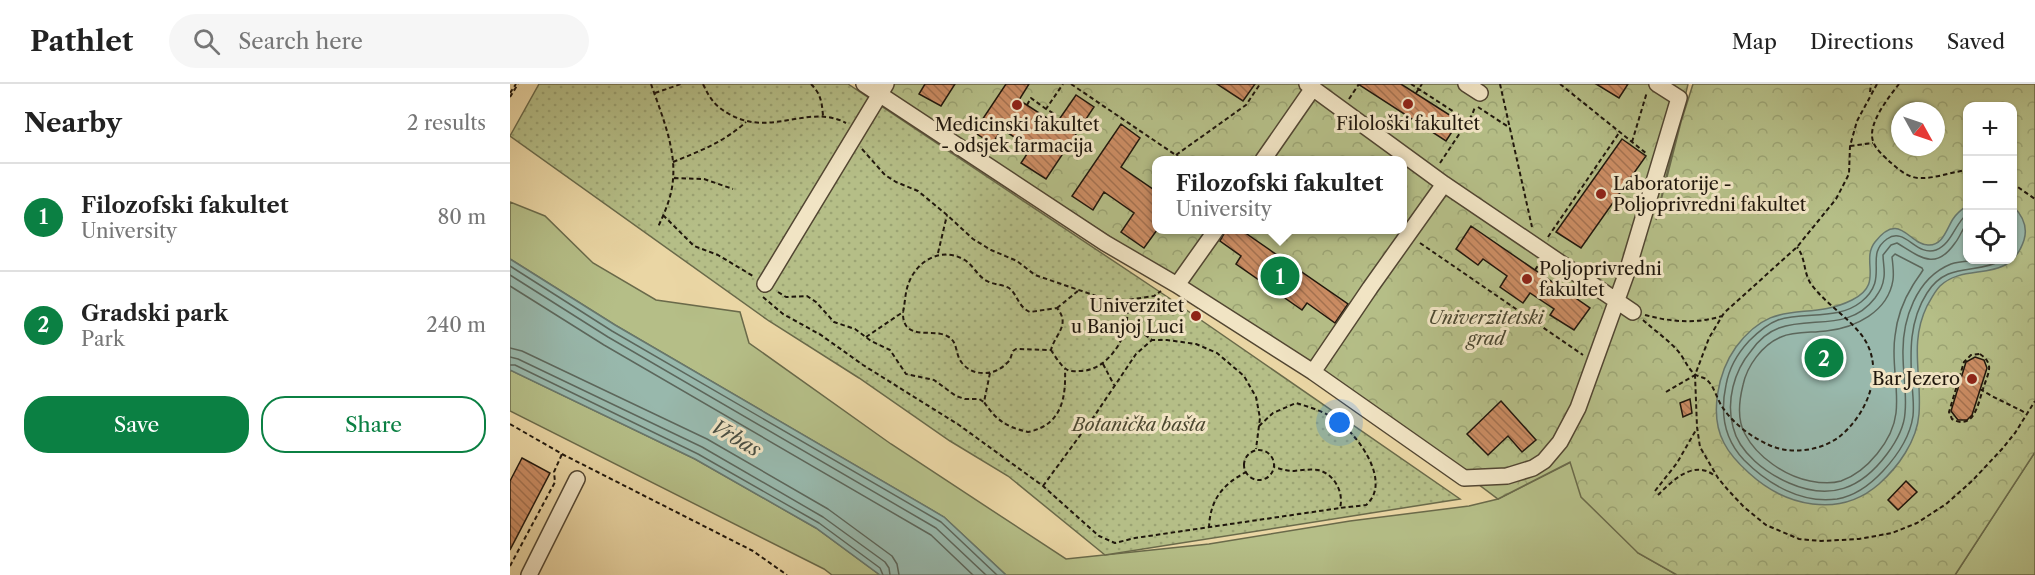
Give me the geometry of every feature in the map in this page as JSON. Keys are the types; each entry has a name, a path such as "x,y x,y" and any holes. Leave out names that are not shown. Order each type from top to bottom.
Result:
{"street":[{"path":"864,84 883,89 1105,243 1313,372 1464,478 1485,478 1520,473 1533,468 1544,460 1560,442 1578,408 1627,272 1681,91 1657,84"},
{"path":"1466,84 1480,93"},
{"path":"1266,156 1310,86 1406,156"},
{"path":"765,284 883,89"},
{"path":"1407,156 1633,312"},
{"path":"1313,372 1408,234 1438,179"},
{"path":"1174,284 1213,234"},
{"path":"529,575 577,479"}],"path":[{"path":"510,93 517,84"},
{"path":"510,97 517,84"},
{"path":"651,84 670,145 674,177 669,200 658,227"},
{"path":"668,84 669,88"},
{"path":"655,93 681,84"},
{"path":"703,84 715,106 746,122 776,123 823,116 840,120 858,130 855,141 885,175 918,191 973,239 1017,261 1035,275 1106,299 1127,300 1154,296 1174,284"},
{"path":"812,84 822,102 823,116"},
{"path":"1046,109 1063,84"},
{"path":"1071,84 1175,155 1246,105 1260,84"},
{"path":"1411,84 1468,121"},
{"path":"1416,93 1422,84"},
{"path":"1500,84 1538,246"},
{"path":"1560,84 1659,164"},
{"path":"1632,142 1649,84"},
{"path":"1870,95 1871,84"},
{"path":"1877,84 1857,121 1850,146 1849,174 1836,199 1797,247 1722,316 1709,338 1695,375 1696,427 1700,447 1718,478 1744,507 1758,519 1777,530 1799,539 1837,541 1883,535 1917,523 1957,495 2002,449 2035,401"},
{"path":"1899,84 1875,121 1872,132 1873,143 1893,165 1912,177 1933,178 1963,171"},
{"path":"1027,105 1031,99 1053,113 1048,119"},
{"path":"1438,179 1476,105 1510,128"},
{"path":"673,162 716,145 746,122"},
{"path":"1538,246 1619,133"},
{"path":"1850,146 1873,143"},
{"path":"674,177 704,179 733,189"},
{"path":"2017,186 2035,199"},
{"path":"663,215 694,246 733,262 786,297 807,296 816,302 834,322 855,329 890,350 906,374 934,380 956,396 965,399 979,399 1002,423 1028,432 1040,428 1052,419 1063,405 1066,391 1065,369 1051,350 1052,343 1062,328 1063,315 1057,308"},
{"path":"938,254 947,215"},
{"path":"1408,234 1594,363"},
{"path":"1633,312 1678,351 1695,375 1706,379 1731,418 1740,426 1770,446 1783,450 1814,449 1836,439 1860,414 1872,387 1874,372 1866,342 1854,326 1812,284 1806,273 1804,258 1797,247"},
{"path":"1051,350 1016,349 1008,362 990,373 975,372 963,365 958,357 954,340 949,336 912,330 906,325 903,312 908,285 926,260 938,254 966,260 984,280 1007,287 1013,292 1026,311 1057,308 1079,290"},
{"path":"765,284 761,293 764,299 783,314 821,335 863,365 959,425 1042,486 1099,536 1115,543 1136,538 1366,505 1375,494 1375,472 1366,451 1336,419 1296,403 1273,413 1259,426"},
{"path":"1065,369 1085,371 1103,363 1120,344 1127,321 1127,300"},
{"path":"866,337 903,312"},
{"path":"1633,312 1694,322 1722,316"},
{"path":"1127,321 1152,340 1196,344 1217,353 1232,364 1244,376 1256,398 1260,418 1256,449"},
{"path":"1042,486 1095,416 1136,354 1152,340"},
{"path":"1980,354 1988,364 1989,368 1981,390 1972,418 1964,422 1952,418 1949,411 1964,362 1971,355 1980,354"},
{"path":"1103,363 1114,386"},
{"path":"984,402 990,373"},
{"path":"1666,392 1695,375"},
{"path":"1981,390 2027,414"},
{"path":"510,424 562,454 753,551 787,575"},
{"path":"1654,491 1677,463 1693,437 1696,427"},
{"path":"1256,449 1266,451 1274,462 1270,476 1261,480 1251,478 1244,465 1247,455 1256,449"},
{"path":"510,566 555,482 554,472 562,454"},
{"path":"1274,467 1291,471 1323,472 1331,477 1338,486 1342,500 1340,508"},
{"path":"1658,495 1674,479 1698,469 1707,470 1718,478"},
{"path":"1209,528 1209,513 1214,500 1221,491 1246,472"}],"green space":[{"name":"Botanička bašta","path":"539,84 848,84 1169,298 1460,499 1105,555 1008,476 950,441 859,378 769,321 510,136"},
{"name":"Univerzitetski grad","path":"876,84 1688,84 1656,220 1693,84 2035,84 2035,452 1955,575 1677,575 1638,553 1581,497 1570,462 1498,499 1402,427"},
{"path":"510,202 545,216 593,263 656,300 740,312 749,343 891,444 1066,559 1209,544 1350,521 1469,506 1498,499 1571,462 1638,553 1677,575 1006,575 944,517 615,325 510,259"},
{"path":"510,370 695,459 816,528 880,575 832,575 510,411"},
{"path":"2035,452 2035,575 1955,575"}],"water":[{"path":"1963,209 1963,264 2006,264 1950,279 1938,288 1927,306 1917,346 1919,414 1915,434 1899,462 1879,484 1863,495 1847,502 1830,505 1795,500 1763,484 1735,459 1719,432 1716,407 1720,381 1736,347 1750,331 1778,315 1820,310 1852,300 1862,294 1870,280 1871,249 1884,233 1891,229 1898,229 1921,244 1933,245 1941,240"},
{"path":"2017,211 2025,226 2024,240 2017,254"},
{"name":"Vrbas","path":"510,259 615,325 944,517 1006,575 880,575 816,528 695,459 510,370"}],"building":[{"path":"925,84 955,84 941,106 919,94"},
{"path":"1006,84 1029,84 1019,100 1056,124 1076,95 1094,107 1046,179 1021,163 1031,148 1002,129 992,144 974,132"},
{"path":"1217,84 1255,84 1243,101"},
{"path":"1358,84 1401,84 1459,121 1446,141"},
{"path":"1596,84 1628,84 1619,98"},
{"path":"1121,124 1140,138 1121,167 1152,189 1152,234 1154,234 1144,248 1121,232 1134,213 1104,192 1093,210 1072,196"},
{"name":"Laboratorije - Poljoprivredni fakultet","path":"1622,139 1646,156 1581,248 1556,232"},
{"path":"1471,226 1590,308 1574,330 1550,315 1554,309 1530,293 1523,303 1500,287 1507,276 1483,259 1478,265 1456,249"},
{"path":"1224,234 1247,234 1348,304 1335,323 1307,303 1302,310 1236,264 1241,256 1220,241"},
{"name":"Bar Jezero","path":"1975,357 1984,360 1987,368 1972,415 1967,420 1958,420 1951,411 1966,362"},
{"path":"1690,399 1692,413 1683,417 1680,403"},
{"path":"1501,401 1536,440 1522,452 1508,436 1488,455 1467,434"},
{"path":"522,458 550,473 510,550 510,481"},
{"path":"1906,481 1917,492 1898,510 1888,500"}],"place":[{"name":"Filološki fakultet","path":"1408,104"},
{"name":"Medicinski fakultet - odsjek farmacija","path":"1017,105"},
{"name":"Laboratorije - Poljoprivredni fakultet","path":"1601,194"},
{"name":"Filozofski fakultet","path":"1280,276"},
{"name":"Poljoprivredni fakultet","path":"1527,279"},
{"name":"Univerzitet u Banjoj Luci","path":"1196,316"},
{"name":"Gradski park","path":"1824,358"},
{"name":"Bar Jezero","path":"1972,379"}]}
